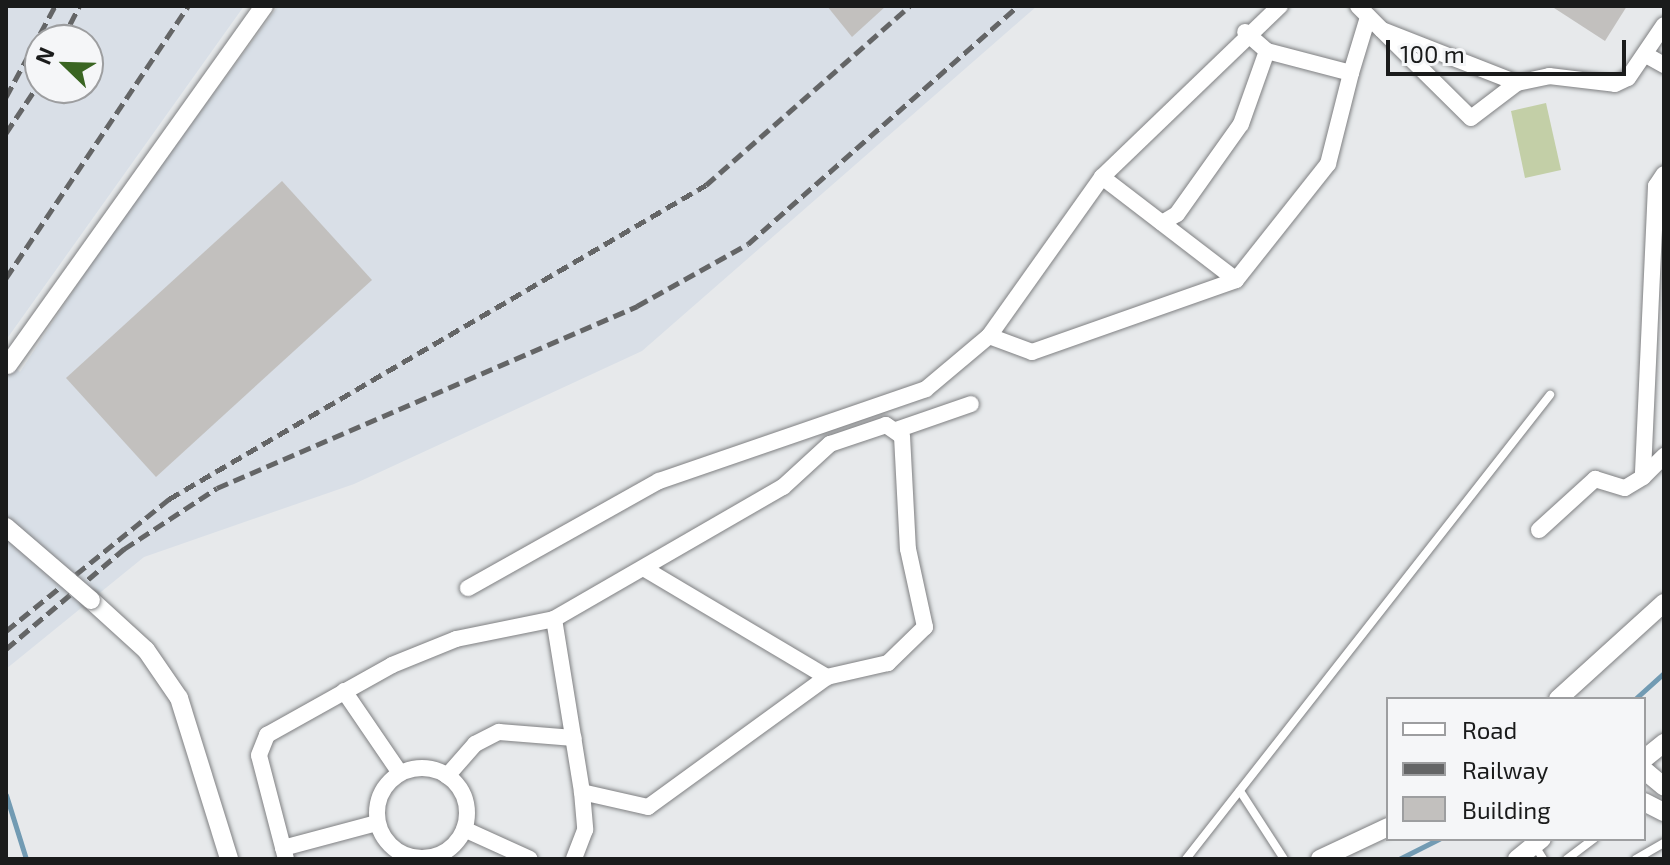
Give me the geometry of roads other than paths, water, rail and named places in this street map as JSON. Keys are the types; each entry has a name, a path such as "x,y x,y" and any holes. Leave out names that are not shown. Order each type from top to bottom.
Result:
{"street":[{"path":"8,365 264,6"},
{"path":"468,588 659,481 926,389 989,336 1102,177 1245,32 1280,6"},
{"path":"1363,11 1471,118 1517,83 1549,76 1615,84 1646,55 1664,25"},
{"path":"989,336 1032,352 1236,280 1328,164 1363,11"},
{"path":"1382,30 1517,83"},
{"path":"1245,32 1267,51 1351,73"},
{"path":"1162,223 1177,214 1225,150 1267,51"},
{"path":"1646,55 1664,65"},
{"path":"1643,477 1656,186 1664,174"},
{"path":"1102,177 1236,280"},
{"path":"377,823 284,853 260,743 344,691 456,639 554,619 783,487 830,444 886,425 899,429 971,404"},
{"path":"582,792 648,807 827,677 888,663 927,622 908,549 908,466 899,429"},
{"path":"1539,530 1595,479 1625,488 1643,477 1664,456"},
{"path":"6,527 146,650 179,698 229,859"},
{"path":"645,569 827,677"},
{"path":"1560,697 1664,603"},
{"path":"554,619 582,792 585,830 574,859"},
{"path":"344,691 400,773"},
{"path":"447,776 475,744 499,732 574,738"},
{"path":"1646,757 1664,743"},
{"path":"422,768 447,776 464,798 464,829 451,847 420,859 392,848 377,823 380,794 400,773 422,768"},
{"path":"1646,772 1664,787"},
{"path":"1646,803 1664,812"},
{"path":"1320,859 1386,828"},
{"path":"464,829 530,859"}],"lane":[{"path":"1186,859 1550,395"},
{"path":"1240,791 1284,859"},
{"path":"1567,859 1591,841"},
{"path":"1636,859 1664,843"}],"waterway":[{"path":"1637,697 1664,673"},
{"path":"6,795 26,859"},
{"path":"1399,859 1435,841"}],"railway":[{"path":"6,97 55,6"},
{"path":"70,24 79,6"},
{"path":"6,278 188,6"},
{"path":"6,631 169,499 706,185 910,6"},
{"path":"6,649 124,549 217,488 637,306 748,244 1018,6"},
{"path":"6,133 25,104"}]}
